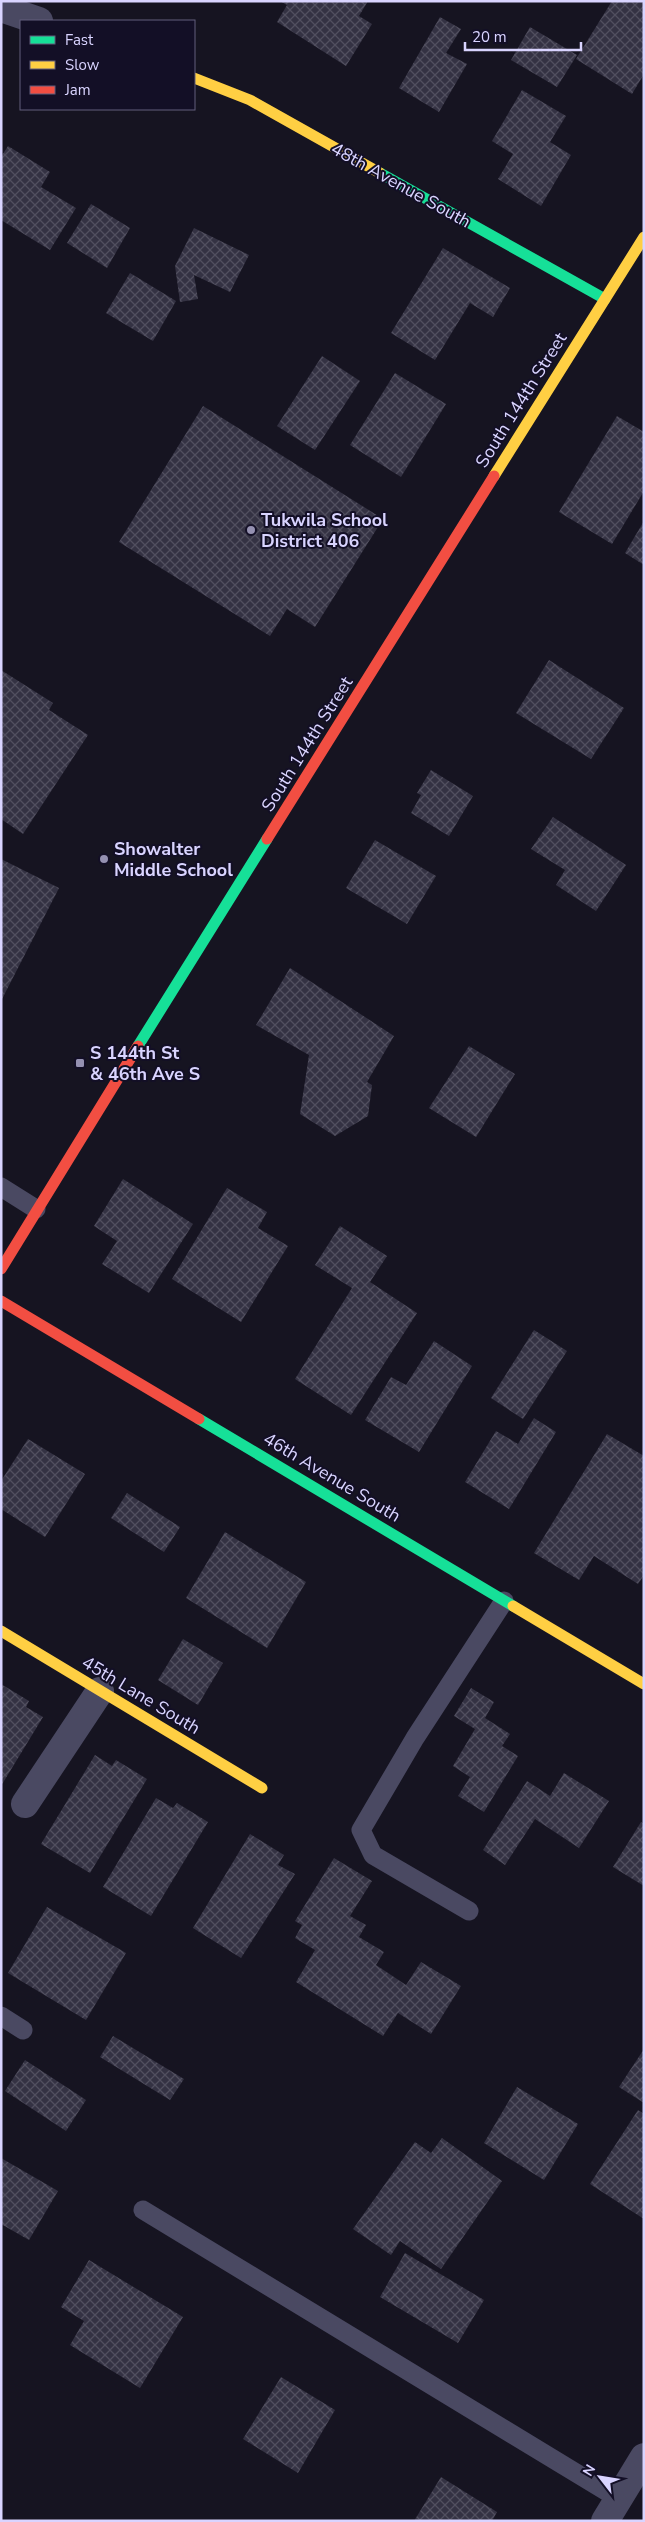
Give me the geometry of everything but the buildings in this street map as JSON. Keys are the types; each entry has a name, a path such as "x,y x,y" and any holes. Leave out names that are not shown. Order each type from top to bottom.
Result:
{"street":[{"path":"1,8 36,20"},
{"name":"48th Avenue South","path":"195,78 250,100 605,299"},
{"name":"South 144th Street","path":"1,1269 36,1209 644,238"},
{"name":"46th Avenue South","path":"1,1301 644,1684"},
{"name":"45th Lane South","path":"1,1632 262,1788"},
{"path":"25,1804 100,1691"},
{"path":"612,2510 644,2458"}],"lane":[{"path":"1,1188 36,1209"},
{"path":"469,1911 373,1855 361,1830 415,1738 504,1601"},
{"path":"1,2016 24,2030"},
{"path":"143,2210 612,2510"}],"traffic: fast":[{"path":"380,173 605,299"},
{"path":"138,1046 267,839"},
{"path":"199,1419 513,1606"}],"traffic: slow":[{"path":"195,78 250,100 380,173"},
{"path":"494,476 644,237"},
{"path":"513,1606 644,1684"},
{"path":"1,1631 262,1788"}],"traffic: jam":[{"path":"267,839 494,476"},
{"path":"1,1269 138,1046"},
{"path":"1,1301 199,1419"}],"place":[{"name":"Tukwila School District 406","path":"251,530"},
{"name":"Showalter Middle School","path":"104,859"},
{"name":"S 144th St & 46th Ave S","path":"80,1063"}]}
